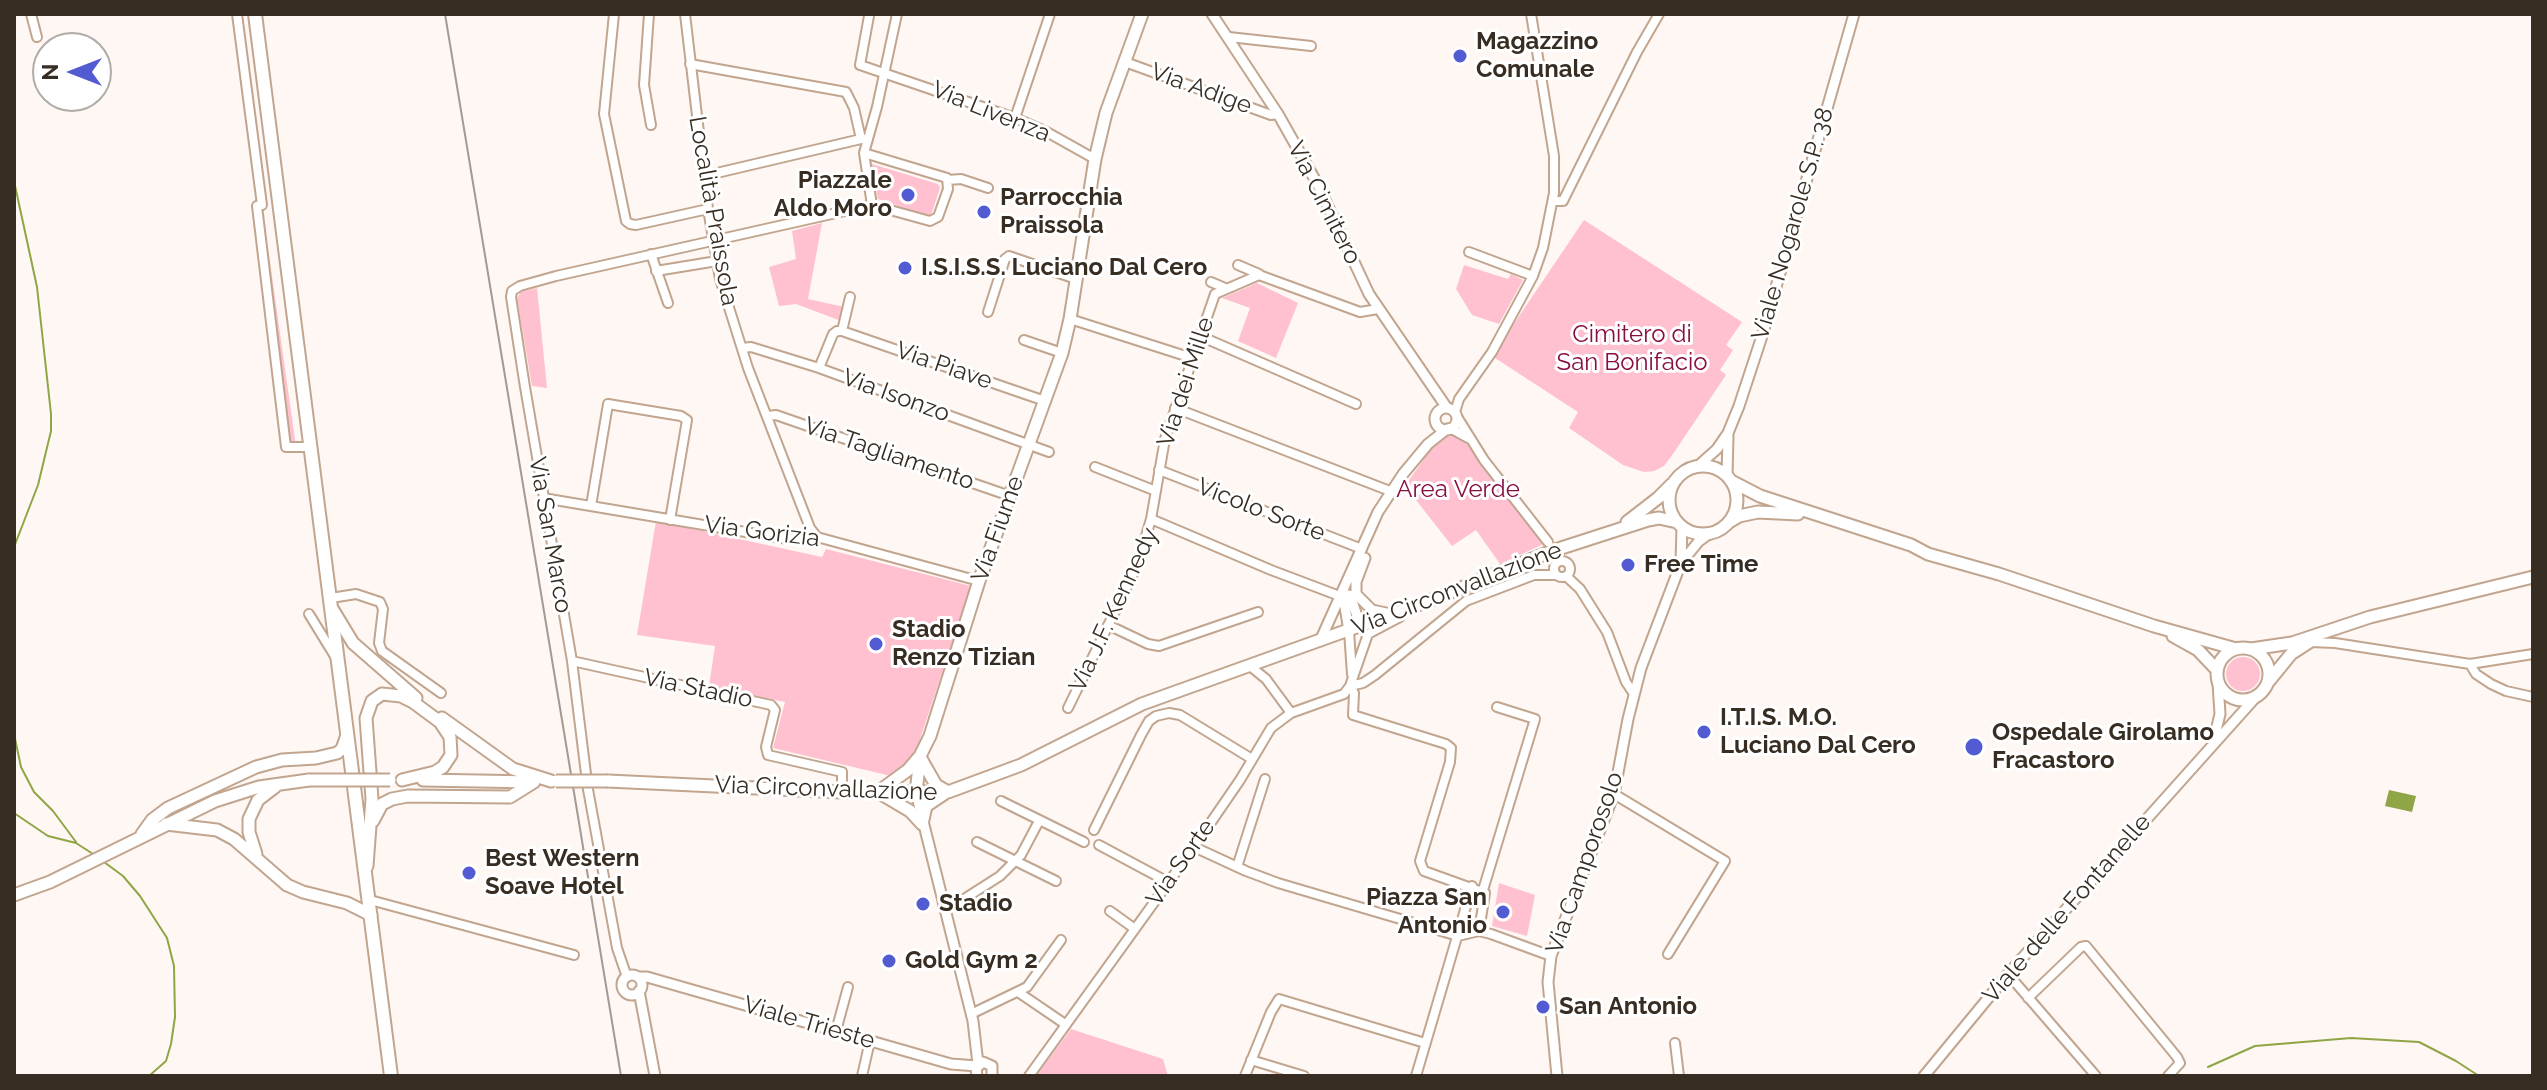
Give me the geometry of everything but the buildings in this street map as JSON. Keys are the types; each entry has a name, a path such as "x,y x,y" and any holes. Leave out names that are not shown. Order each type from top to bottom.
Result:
{"main road":[{"path":"255,14 391,1076"},
{"name":"Via Fiume","path":"916,793 920,756 930,736 979,581 1062,353 1095,159 1106,113 1142,14"},
{"path":"1810,514 1758,512 1739,516 1710,533 1695,533 1680,524 1669,501 1675,480 1689,469 1709,466 1760,496 1810,514 2154,626 2236,649 2292,643 2370,617 2533,577"},
{"path":"1728,523 1736,502 1729,479"},
{"name":"Via Circonvallazione","path":"1619,527 1658,498 1675,480"},
{"name":"Via Circonvallazione","path":"141,835 215,801 280,783 309,780 608,781 842,792 948,792 1021,765 1142,704 1408,609 1619,527 1659,518 1680,524"},
{"path":"332,604 346,634 361,652 413,695 522,774 554,781"},
{"path":"2154,626 2198,650 2217,670"},
{"path":"2236,649 2223,656 2217,670 2218,683 2222,691 2238,700 2255,698 2291,654 2324,633"},
{"path":"2251,649 2264,658 2268,682"},
{"path":"366,875 372,799 366,718 372,701 382,694 401,696 413,702 440,722 450,737 451,755 443,767 435,772 396,780"},
{"path":"14,895 71,872 141,835 152,820 168,808 256,767 282,760 337,753 346,741 348,730"},
{"path":"482,779 489,771 492,755"},
{"path":"920,756 936,785 948,792 926,806 922,824 910,811 877,792 908,770 920,756"},
{"path":"370,833 378,810 392,799 408,796 510,797 534,782"},
{"path":"258,858 249,832 249,819 258,800 280,783"},
{"path":"215,801 209,813 217,830"},
{"path":"164,824 217,830 234,839 287,885 347,903 371,915"},
{"path":"347,903 369,895"}],"street":[{"path":"237,14 262,205"},
{"path":"614,14 604,114 626,221 636,225 708,209"},
{"path":"649,14 644,85 651,125"},
{"name":"Località Praissola","path":"685,14 708,209 720,279 742,348 810,528 817,537"},
{"path":"872,205 864,153 865,139 897,14"},
{"path":"1015,118 1050,14"},
{"name":"Via Cimitero","path":"1212,14 1278,114 1318,185 1378,309 1447,413 1548,542"},
{"path":"1320,641 1390,491 1428,444 1492,352 1533,276 1543,248 1553,201 1554,156 1531,14"},
{"path":"1553,201 1563,201 1659,14"},
{"name":"Viale Nogarole S.P. 38","path":"1728,433 1762,336 1854,14"},
{"path":"869,16 860,65 884,71"},
{"path":"1229,37 1311,46"},
{"name":"Via Adige","path":"1125,62 1271,115 1278,114"},
{"path":"690,64 846,92 865,139"},
{"name":"Via Livenza","path":"884,71 1015,118 1095,159"},
{"path":"704,176 865,139"},
{"path":"864,153 948,180 961,179 988,188"},
{"path":"668,303 651,254 872,205 935,220 946,195 948,180"},
{"path":"279,203 257,206 286,447 311,447"},
{"path":"1469,252 1533,276"},
{"name":"Via San Marco","path":"586,774 572,661 511,297 512,291 520,286 651,254"},
{"path":"988,312 1005,259 1009,256 1076,279"},
{"path":"656,271 717,261"},
{"path":"1238,265 1360,312 1378,309"},
{"name":"Via dei Mille","path":"1151,519 1159,470 1175,408 1212,299 1225,288 1259,275"},
{"path":"1211,282 1225,288"},
{"path":"819,368 833,334 842,331 850,297"},
{"path":"1070,319 1192,358"},
{"name":"Via Piave","path":"842,331 1045,401"},
{"path":"1200,336 1356,404"},
{"path":"1024,340 1062,353"},
{"name":"Via Isonzo","path":"742,348 751,347 819,368 1049,452"},
{"path":"591,506 608,404 681,416 687,420 670,520"},
{"path":"1175,408 1390,491"},
{"path":"1428,444 1456,422 1447,413"},
{"path":"1447,413 1439,427 1449,429"},
{"name":"Via Tagliamento","path":"768,416 776,415 1010,496"},
{"name":"Via Cimitero","path":"1449,429 1469,439"},
{"path":"1698,466 1717,449 1728,433"},
{"path":"1728,433 1729,479"},
{"path":"1095,467 1156,491"},
{"name":"Vicolo Sorte","path":"1159,470 1362,549"},
{"name":"Via Gorizia","path":"543,498 781,538 801,540 817,537 979,581"},
{"name":"Via J.F. Kennedy","path":"1068,708 1137,566 1151,519 1271,570 1343,595"},
{"name":"Via Camporosolo","path":"1680,524 1681,563"},
{"name":"Via Camporosolo","path":"1557,1076 1548,982 1551,956 1614,794 1634,694 1681,563 1710,533"},
{"path":"1362,549 1365,557 1356,582 1356,594 1372,610 1391,614"},
{"path":"1566,576 1569,567 1562,561 1554,567 1556,575 1566,576 1580,589 1607,632 1626,682 1634,694"},
{"name":"Via Sorte","path":"1029,1076 1194,847 1276,722 1291,713 1344,694 1351,682 1363,683 1466,601 1534,575 1556,575"},
{"path":"332,604 356,594 380,602 383,614 379,643 382,651 441,693"},
{"path":"1343,595 1351,598 1360,656"},
{"path":"1351,682 1368,634 1404,615 1408,609"},
{"path":"1108,625 1159,646 1258,612"},
{"path":"309,614 339,663"},
{"path":"1354,628 1353,715 1451,748 1450,762 1420,861 1424,871 1483,890"},
{"path":"2310,642 2335,643 2470,664 2533,654"},
{"name":"Via Stadio","path":"572,661 771,705 775,710 766,747 768,755 842,772 842,792"},
{"path":"2470,664 2476,674 2491,684 2533,697"},
{"path":"1250,666 1266,679 1291,713"},
{"path":"2213,744 2220,714 2218,683"},
{"name":"Viale delle Fontanelle","path":"1924,1076 2008,974 2255,698"},
{"path":"1479,931 1485,897 1483,890 1535,719 1497,707"},
{"path":"1094,830 1141,735 1156,716 1169,713 1180,715 1252,759"},
{"path":"1237,867 1265,779"},
{"path":"587,784 612,924 622,969 627,977"},
{"name":"Via Fiume","path":"916,793 971,1014 975,1069"},
{"path":"1614,794 1725,861 1668,954"},
{"path":"1001,801 1084,842"},
{"path":"943,905 964,899 1000,876 1021,855 1039,821"},
{"path":"977,842 1056,881"},
{"path":"1099,845 1168,882"},
{"path":"1194,847 1278,883 1458,936 1479,931 1551,956"},
{"path":"1416,1076 1472,886"},
{"path":"369,895 574,955"},
{"path":"1110,911 1135,929"},
{"path":"971,1014 1027,987 1061,940"},
{"path":"2028,998 2081,947 2086,946 2177,1057 2180,1063 2168,1076"},
{"path":"2008,974 2096,1076"},
{"path":"646,1024 623,984 627,977 634,975 642,983 640,990 646,1024 655,1076"},
{"name":"Viale Trieste","path":"639,977 951,1064 975,1069 986,1062 994,1072"},
{"name":"Viale Trieste","path":"640,990 667,983"},
{"path":"836,1031 848,987"},
{"path":"628,993 640,990"},
{"path":"1018,992 1065,1024"},
{"path":"1245,1076 1279,999 1425,1043"},
{"name":"Via Fiume","path":"975,1036 994,1072"},
{"path":"862,1076 870,1041"},
{"path":"1675,1043 1679,1076"},
{"path":"1251,1060 1304,1076"}],"green space":[{"path":"872,164 938,184 940,188 931,215 878,199"},
{"path":"262,205 296,447 286,447 257,206"},
{"name":"Cimitero di San Bonifacio","path":"1584,220 1742,322 1726,345 1733,350 1720,370 1726,375 1664,466 1654,471 1644,472 1623,465 1569,428 1578,412 1492,356"},
{"path":"822,223 808,299 844,307 841,321 796,304 779,306 769,267 796,259 792,231"},
{"path":"1464,265 1508,279 1511,274 1523,280 1499,324 1472,315 1456,289"},
{"path":"1257,283 1298,303 1276,358 1238,341 1250,308 1222,298"},
{"path":"537,288 547,388 532,386 517,298 521,292"},
{"name":"Area Verde","path":"1454,432 1484,460 1548,542 1500,564 1476,530 1452,546 1405,486 1434,444"},
{"path":"656,521 822,557 826,549 971,586 916,751 909,763 891,776 773,748 785,702 709,686 715,646 637,635"},
{"path":"2243,657 2255,662 2260,674 2255,686 2243,691 2231,686 2226,674 2231,662"},
{"path":"1499,883 1535,895 1527,936 1492,926"},
{"path":"1071,1029 1163,1059 1168,1076 1036,1076"}],"shaded area":[{"path":"2389,790 2416,796 2412,812 2385,806"}],"waterway":[{"path":"14,181 37,287 51,414 51,431 38,485 14,547"},
{"path":"14,734 21,767 34,792 76,842"},
{"path":"14,813 48,836 76,843 93,854"},
{"path":"104,862 123,876 140,896 167,938 174,966 175,1017 171,1044 166,1061 149,1076"},
{"path":"2208,1067 2255,1046 2351,1038 2419,1042 2479,1076"}],"railway":[{"path":"445,14 621,1076"}],"place":[{"name":"Magazzino Comunale","path":"1460,56"},
{"name":"Piazzale Aldo Moro","path":"908,195"},
{"name":"Parrocchia Praissola","path":"984,212"},
{"name":"I.S.I.S.S. Luciano Dal Cero","path":"905,268"},
{"name":"Free Time","path":"1628,565"},
{"name":"Stadio Renzo Tizian","path":"876,644"},
{"name":"I.T.I.S. M.O. Luciano Dal Cero","path":"1704,732"},
{"name":"Ospedale Girolamo Fracastoro","path":"1974,747"},
{"name":"Best Western Soave Hotel","path":"469,873"},
{"name":"Stadio","path":"923,904"},
{"name":"Piazza San Antonio","path":"1503,912"},
{"name":"Gold Gym 2","path":"889,961"},
{"name":"San Antonio","path":"1543,1007"}]}
